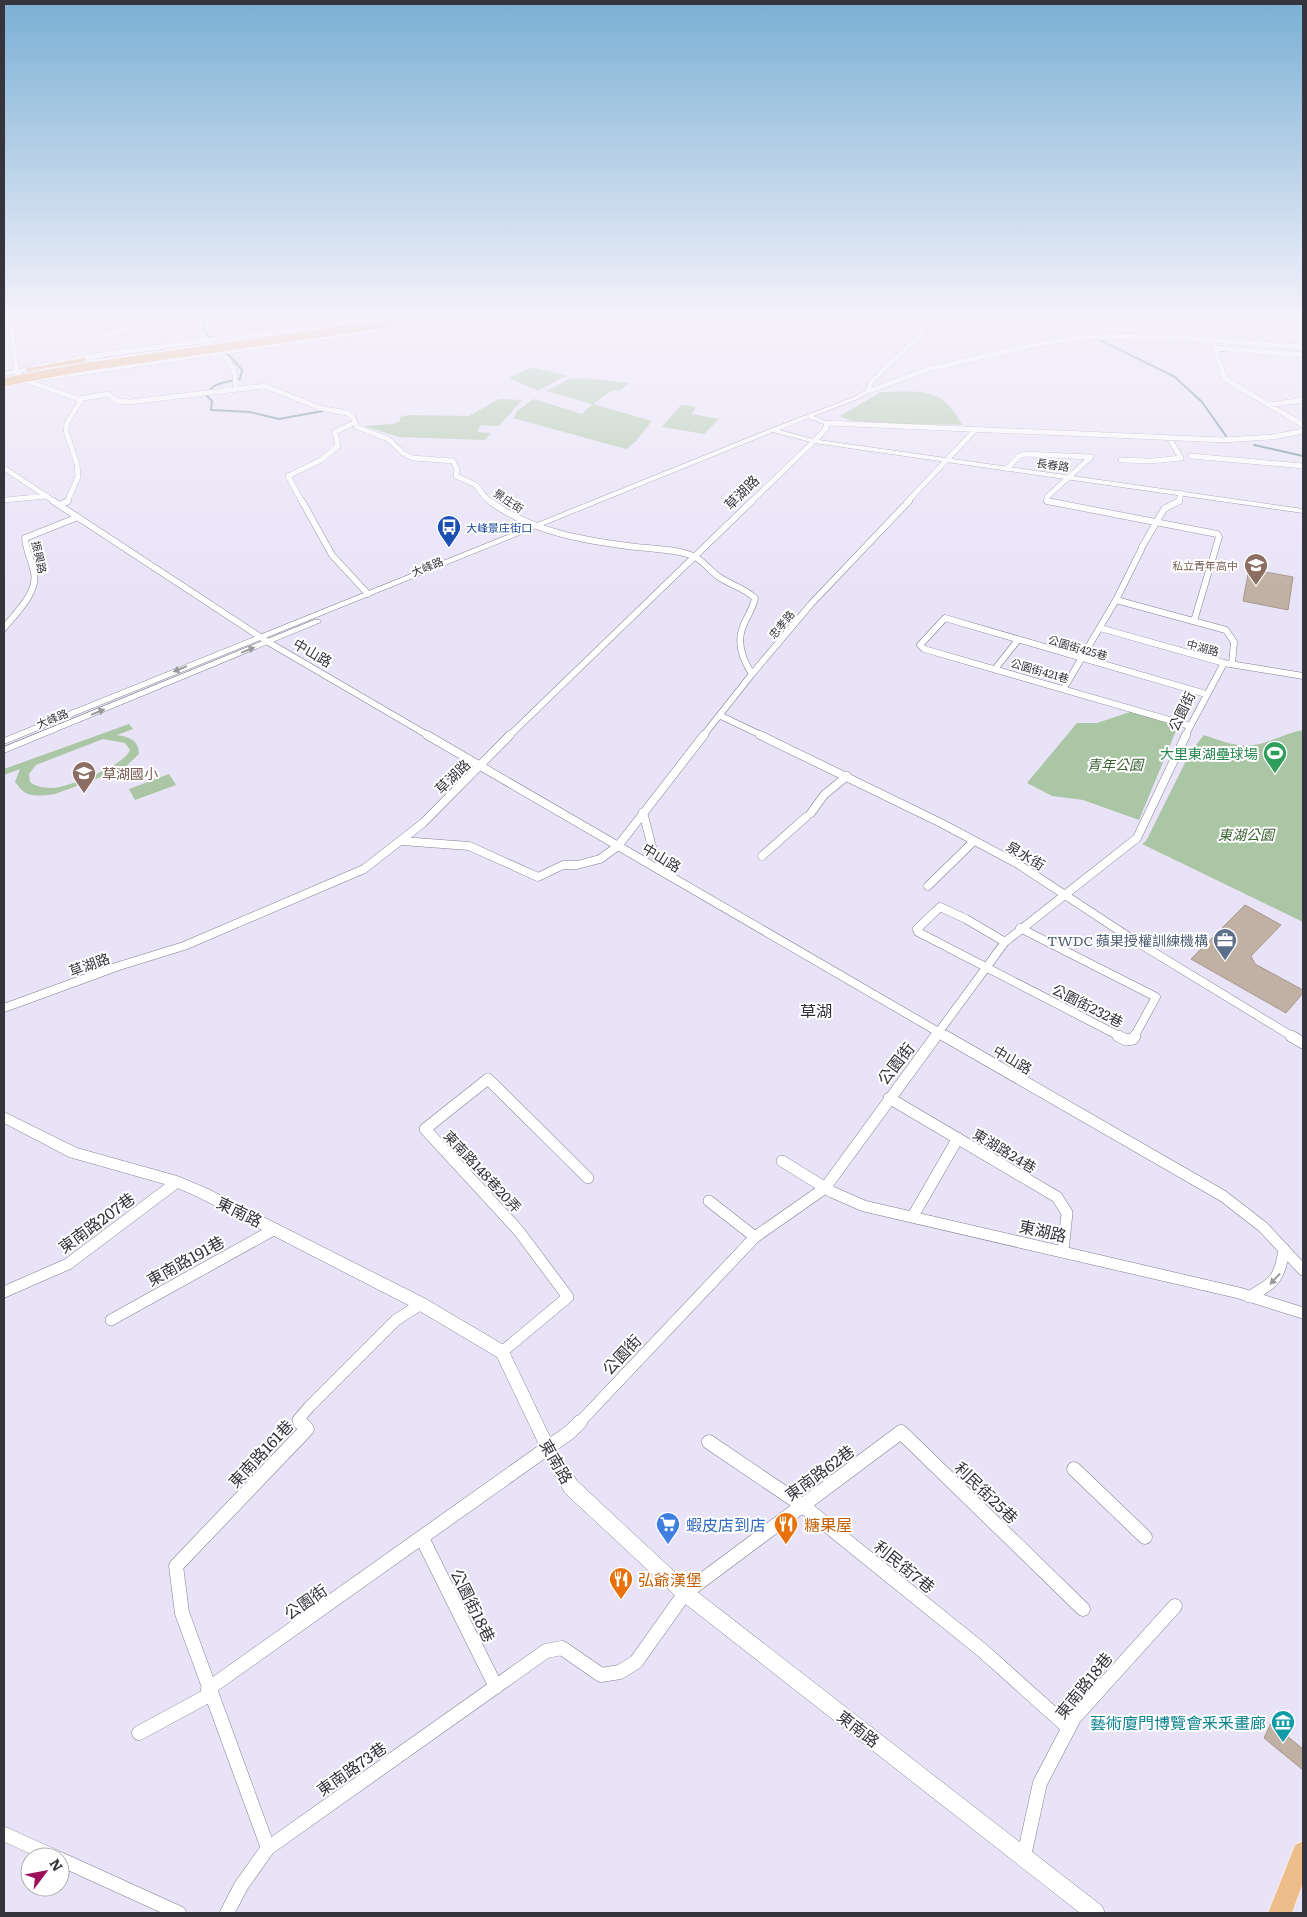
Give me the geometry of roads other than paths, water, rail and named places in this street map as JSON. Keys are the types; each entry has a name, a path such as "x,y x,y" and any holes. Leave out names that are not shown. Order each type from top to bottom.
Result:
{"main road":[{"path":"1280,1913 1303,1854"}],"street":[{"path":"60,505 67,502 76,486 78,477 77,464 66,431 68,423 77,407"},
{"name":"景庄街","path":"319,407 347,412 352,416 357,427 388,439 404,454 413,458 453,461 457,469 456,476 476,485 484,496 502,510 545,530 612,544 678,552 694,556 719,577 747,591 755,598 752,611 740,635 745,663 752,674"},
{"name":"大峰路","path":"4,741 772,430 839,407"},
{"path":"1272,407 1303,426"},
{"name":"大峰路","path":"4,750 781,434 813,417"},
{"path":"813,417 827,423 1169,438 1249,440 1303,431"},
{"path":"354,423 334,432 338,446 334,451 320,461 288,476 332,554 368,594"},
{"name":"草湖路","path":"4,1008 119,966 184,946 240,923 364,869 402,842 518,727 814,441 826,428 827,423"},
{"name":"長春路","path":"772,430 781,434 814,441 1303,510"},
{"name":"忠孝路","path":"618,846 752,674 811,604 975,430"},
{"path":"1169,438 1186,457"},
{"path":"1007,469 1019,456 1032,454 1091,457"},
{"path":"1091,457 1047,497 1047,501 1217,534 1219,537 1194,621"},
{"path":"1121,460 1150,461 1186,457 1303,466"},
{"name":"中山路","path":"4,468 268,642 670,878 1223,1196 1262,1227 1303,1270"},
{"path":"1064,688 1116,600 1164,509 1179,502 1181,493"},
{"path":"4,500 47,496"},
{"name":"振興路","path":"4,628 27,598 35,583 35,573 28,561 25,538 78,517"},
{"path":"1116,600 1220,627 1232,634 1228,663"},
{"name":"公園街425巷","path":"945,618 1206,694"},
{"name":"公園街421巷","path":"945,618 920,645 924,649 1190,726"},
{"name":"中湖路","path":"1100,628 1228,663 1303,676"},
{"path":"995,669 1018,640"},
{"name":"公園街","path":"139,1733 210,1691 570,1432 755,1237 825,1188 1005,942 1020,928 1136,838 1206,694 1228,663"},
{"name":"泉水街","path":"721,716 847,776 1018,864 1132,939 1303,1042"},
{"path":"762,856 808,815 824,795 847,776"},
{"path":"643,812 653,851 670,878"},
{"path":"928,886 974,840"},
{"path":"402,842 469,846 538,877 563,865 577,865 600,859 618,846"},
{"path":"986,969 918,932 917,929 940,907 966,919 1005,942"},
{"name":"公園街232巷","path":"986,969 1126,1040 1133,1039 1156,997 1020,928"},
{"name":"東南路148巷20弄","path":"502,1352 568,1297 518,1230 425,1129 488,1079 588,1178"},
{"name":"東湖路24巷","path":"889,1098 1057,1197 1067,1213 1063,1251"},
{"name":"東南路","path":"4,1117 74,1153 177,1182 275,1229 420,1304 502,1352 548,1448 571,1487 685,1593 1096,1913"},
{"path":"913,1216 958,1138"},
{"name":"東湖路","path":"782,1161 850,1201 876,1209 1063,1251 1249,1297 1303,1313"},
{"name":"東南路207巷","path":"4,1292 68,1264 177,1182"},
{"path":"709,1201 755,1237"},
{"name":"東南路191巷","path":"111,1320 275,1229"},
{"path":"1249,1297 1276,1280 1281,1272 1284,1249"},
{"name":"東南路161巷","path":"210,1691 182,1614 176,1566 307,1429 298,1420 310,1407 396,1320 420,1304"},
{"name":"東南路62巷","path":"685,1593 901,1432"},
{"name":"利民街25巷","path":"901,1432 1050,1576"},
{"name":"利民街7巷","path":"709,1442 802,1505 983,1651 1069,1728"},
{"path":"1074,1469 1145,1537"},
{"name":"公園街18巷","path":"422,1538 496,1687"},
{"path":"1050,1576 1083,1609"},
{"name":"東南路73巷","path":"227,1913 241,1886 268,1848 546,1651 562,1648 602,1675 620,1672 636,1662 685,1593"},
{"name":"東南路18巷","path":"1024,1856 1040,1783 1074,1718 1175,1606"},
{"path":"210,1691 268,1848"},
{"path":"4,1834 33,1847"},
{"path":"70,1864 179,1913"}],"waterway":[{"path":"211,407 211,410 250,412 279,419 323,411"},
{"path":"1206,407 1226,436"},
{"path":"1254,445 1303,456"}],"place":[{"name":"大峰景庄街口","path":"449,548"},
{"name":"私立青年高中","path":"1256,586"},
{"name":"大里東湖壘球場","path":"1275,774"},
{"name":"草湖國小","path":"84,794"},
{"name":"TWDC 蘋果授權訓練機構","path":"1225,961"},
{"name":"蝦皮店到店","path":"668,1545"},
{"name":"糖果屋","path":"786,1545"},
{"name":"弘爺漢堡","path":"621,1600"},
{"name":"藝術廈門博覽會釆釆畫廊","path":"1283,1743"}],"district":[{"name":"草湖","path":"816,1010"}],"park label":[{"name":"青年公園","path":"1115,764"},
{"name":"東湖公園","path":"1246,834"}]}
